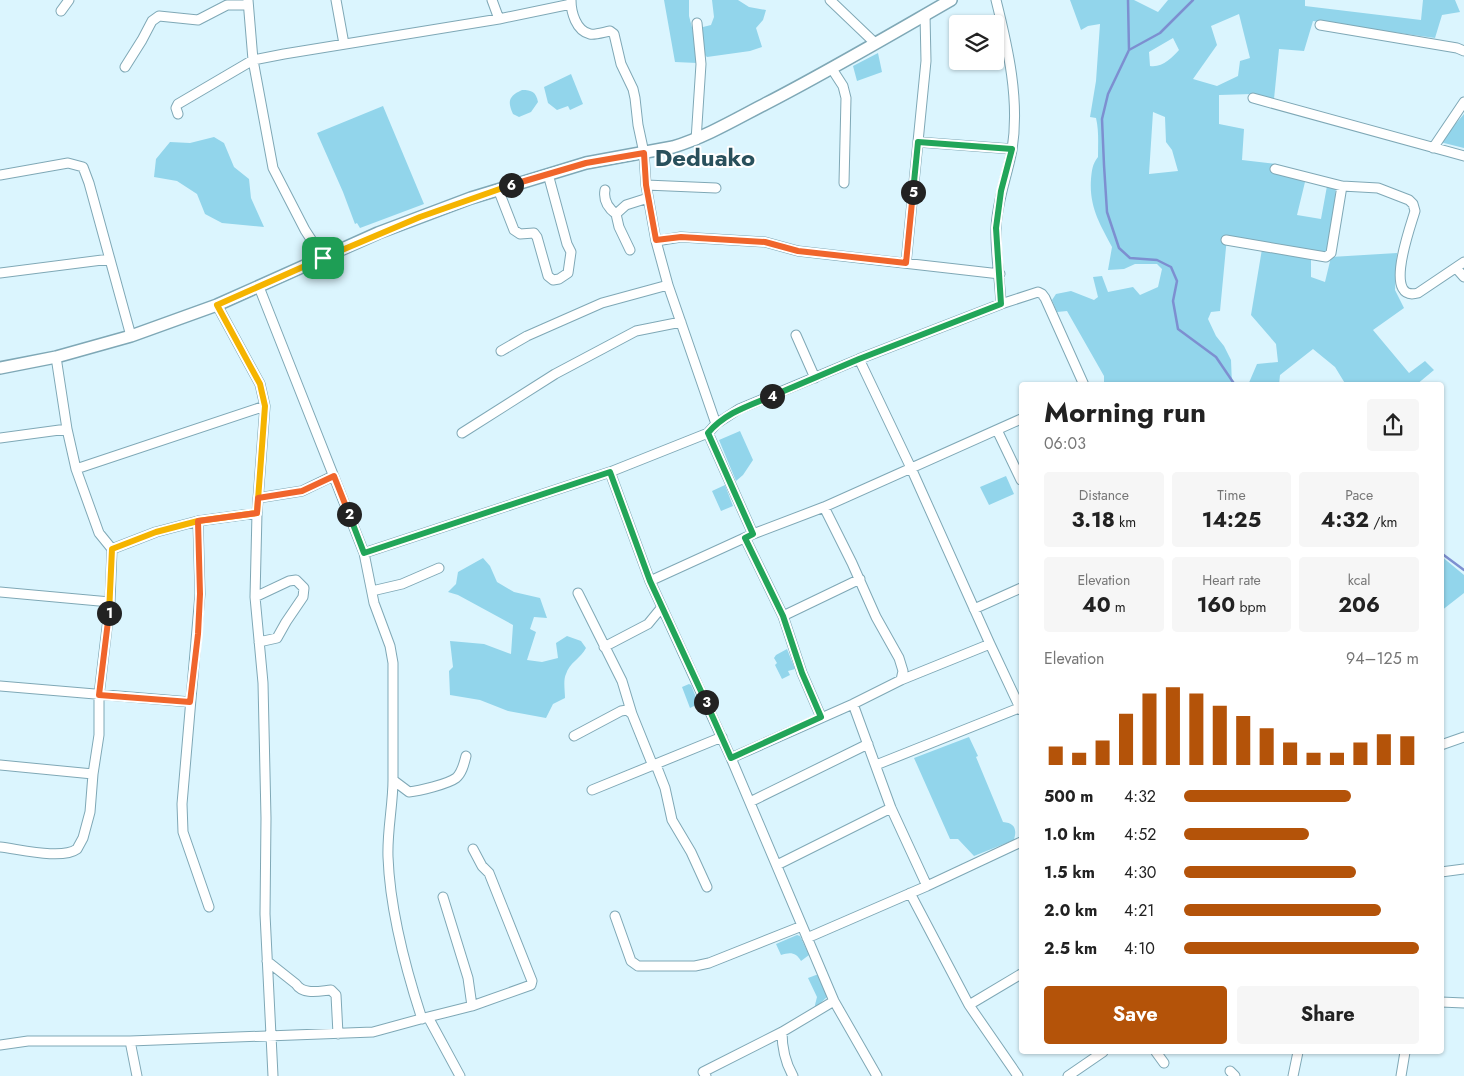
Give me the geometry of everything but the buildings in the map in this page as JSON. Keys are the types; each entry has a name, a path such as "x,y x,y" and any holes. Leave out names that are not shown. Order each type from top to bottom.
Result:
{"street":[{"path":"61,11 69,0"},
{"path":"336,0 344,44"},
{"path":"492,0 499,19"},
{"path":"830,0 875,43"},
{"path":"0,368 56,357 131,336 259,288 411,220 498,189 600,159 644,153 696,140 832,69 951,0"},
{"path":"996,0 1011,70 1015,107 1012,149 1001,191 996,228 1001,304"},
{"path":"125,67 155,18 168,16 198,20 226,5 248,2 253,60 273,168 323,258"},
{"path":"178,114 176,108 178,104 253,60 499,19 571,2 574,20 588,34 610,31 614,34 621,64 633,89 644,153 646,185 656,240 680,322 716,424"},
{"path":"906,263 926,50 925,15"},
{"path":"696,140 701,64 697,22"},
{"path":"1320,25 1464,50"},
{"path":"832,69 843,86 846,98 844,183"},
{"path":"1253,98 1464,156"},
{"path":"1433,148 1464,102"},
{"path":"918,142 1012,149"},
{"path":"0,175 68,163 83,167 90,182 131,336"},
{"path":"1275,169 1342,186 1378,188 1409,200 1413,204 1415,211 1399,271 1402,286 1408,293 1418,293 1464,262"},
{"path":"498,189 514,230 520,234 534,234 537,237 548,276 553,280 558,279 568,273 571,252 567,244 548,174"},
{"path":"646,185 716,188"},
{"path":"1226,240 1326,257 1331,254 1342,186"},
{"path":"605,190 604,200 609,209 616,214 619,227 630,250"},
{"path":"616,214 626,205 648,198"},
{"path":"656,240 681,237 765,242 798,251 1000,274"},
{"path":"0,273 110,259"},
{"path":"1456,268 1464,277"},
{"path":"501,351 527,336 602,303 668,285"},
{"path":"259,288 364,553 374,603 390,646 393,663 393,797 388,854 400,938 408,974 425,1018 460,1076"},
{"path":"364,553 610,472 708,433 716,424 740,409 859,359 1035,292 1042,294 1083,382"},
{"path":"217,305 260,384 265,406 257,513 255,597 263,692 266,818 265,914 273,1076"},
{"path":"462,433 555,374 636,331 680,322"},
{"path":"796,335 815,378"},
{"path":"0,847 66,853 77,849 83,838 90,812 99,735 99,695 110,602 112,549 99,533 76,470 67,429 56,357"},
{"path":"859,359 911,468 1019,707"},
{"path":"76,470 265,406"},
{"path":"650,581 749,536 824,507 1019,420"},
{"path":"0,438 67,429"},
{"path":"997,430 1019,476"},
{"path":"708,433 783,616 802,673 821,717"},
{"path":"610,472 650,581 722,737 834,1001 877,1076"},
{"path":"258,498 302,491 334,476"},
{"path":"824,507 860,579 876,617 899,658 903,671 901,680"},
{"path":"112,549 156,532 198,521 257,513"},
{"path":"198,521 200,594 198,634 190,702 182,804 184,832 209,907"},
{"path":"372,591 402,584 438,568"},
{"path":"783,616 860,579"},
{"path":"255,597 289,581 296,580 304,588 303,597 277,638 259,642"},
{"path":"974,609 1019,589"},
{"path":"0,592 110,602"},
{"path":"578,594 622,681 632,714 665,788 672,820 691,852 707,887"},
{"path":"604,647 648,624 662,607"},
{"path":"731,758 853,704 901,680 990,644"},
{"path":"0,686 190,702"},
{"path":"853,704 891,808 927,886"},
{"path":"876,765 1019,709"},
{"path":"574,736 621,711 627,710 632,714"},
{"path":"592,790 722,737"},
{"path":"1444,744 1464,737"},
{"path":"750,802 868,744"},
{"path":"393,780 409,792 436,786 456,778 462,770 466,756"},
{"path":"0,765 93,774"},
{"path":"777,865 891,808"},
{"path":"807,938 1019,846"},
{"path":"0,1045 28,1041 130,1042 373,1032 472,1006 527,987 531,985 532,981 488,873 473,849"},
{"path":"1444,872 1464,869"},
{"path":"910,893 969,1005 1018,1076"},
{"path":"443,898 468,978 472,1006"},
{"path":"615,916 631,961 638,966 695,966 710,963 802,926"},
{"path":"267,961 296,984 299,990 304,992 331,990 334,992 336,995 338,1034"},
{"path":"969,1005 1019,975"},
{"path":"706,1076 702,1072 782,1032 834,1001"},
{"path":"1444,1002 1464,1003"},
{"path":"782,1032 783,1053 787,1066 793,1076"},
{"path":"130,1042 137,1076"},
{"path":"1068,1076 1100,1054"},
{"path":"1157,1054 1164,1063"},
{"path":"1293,1076 1298,1054"},
{"path":"1401,1076 1405,1054"}],"shaded area":[{"path":"664,0 689,0 689,16 700,58 697,63 675,62"},
{"path":"712,0 738,0 749,7 766,10 763,20 756,28 762,47 750,51 707,57 702,52 699,28 711,25 714,17"},
{"path":"1070,0 1134,0 1158,12 1168,0 1305,0 1305,6 1421,20 1423,0 1455,0 1460,12 1442,15 1435,38 1313,21 1304,51 1279,49 1274,99 1252,94 1219,95 1219,124 1244,129 1242,160 1277,164 1305,182 1297,215 1321,219 1327,186 1336,188 1329,251 1325,254 1227,237 1220,311 1211,312 1208,319 1231,360 1232,382 1104,382 1104,376 1067,311 1057,312 1052,300 1056,294 1071,291 1094,300 1098,297 1093,277 1102,276 1108,292 1133,287 1140,295 1158,287 1162,269 1157,264 1135,264 1124,269 1108,270 1112,247 1096,215 1091,189 1093,168 1098,157 1096,118 1090,117 1096,81 1100,24 1088,26 1081,30","holes":["1239,14 1250,58 1240,61 1238,76 1217,86 1193,79 1217,45 1211,26","1173,38 1179,50 1166,62 1150,66 1149,52","1153,112 1165,117 1166,142 1172,150 1178,171 1149,174"]},
{"path":"878,53 882,72 857,81 853,66"},
{"path":"571,74 583,104 570,110 568,106 557,110 548,103 544,87"},
{"path":"522,90 533,92 538,102 531,112 519,117 513,114 510,99 514,94"},
{"path":"383,106 424,204 360,228 357,223 355,224 317,133"},
{"path":"1464,114 1464,148 1440,142"},
{"path":"214,137 224,143 234,167 249,179 251,198 264,227 222,223 205,214 197,194 177,181 154,177 156,159 170,142 190,143"},
{"path":"1262,249 1311,259 1311,277 1325,282 1331,257 1397,253 1395,290 1404,308 1373,330 1409,373 1425,361 1434,370 1420,382 1344,382 1335,367 1313,349 1280,375 1279,382 1249,382 1257,364 1278,362 1276,344 1251,315"},
{"path":"740,431 753,460 743,475 736,481 719,440"},
{"path":"1006,476 1014,494 989,505 980,487"},
{"path":"725,485 733,506 721,511 712,491"},
{"path":"483,558 490,566 497,582 514,592 540,598 547,618 534,617 530,629 536,632 527,660 542,662 558,658 556,643 567,636 581,641 586,648 568,670 565,679 565,698 553,704 546,718 508,711 480,700 450,695 449,671 453,667 450,641 484,644 511,654 513,625 458,595 448,592 456,584 458,572"},
{"path":"1444,558 1464,575 1464,593 1444,609"},
{"path":"787,649 795,669 788,671 790,675 782,679 775,665 777,663 774,658"},
{"path":"689,684 698,702 698,704 690,708 682,687"},
{"path":"969,737 1003,822 1013,825 1015,833 1014,840 974,856 958,839 950,839 914,758"},
{"path":"797,935 800,936 809,955 801,961 792,954 781,955 776,944"},
{"path":"818,975 827,997 814,1009 817,997 808,978"}],"waterway":[{"path":"1128,0 1129,50"},
{"path":"1193,0 1160,33 1129,50 1108,94 1102,119 1107,212 1119,248 1130,258 1157,260 1171,267 1177,281 1173,301 1178,329 1216,357 1233,382"},
{"path":"1444,555 1464,570"}],"district":[{"name":"Deduako","path":"705,157"}],"route":[{"path":"323,258 217,305 260,384 263,393 265,406 257,513 198,521 156,532 112,549 110,602 99,695 190,702 198,634 200,594 198,521 257,513 258,498 302,491 334,476 364,553 610,472 650,581 731,758 821,717 802,673 783,616 745,538 753,534 708,433 716,424 740,409 859,359 1001,304 996,228 1001,191 1012,149 918,142 906,263 798,251 765,242 733,239 681,237 656,240 646,185 644,153 586,163 498,189 441,208 378,233 323,258"}]}
